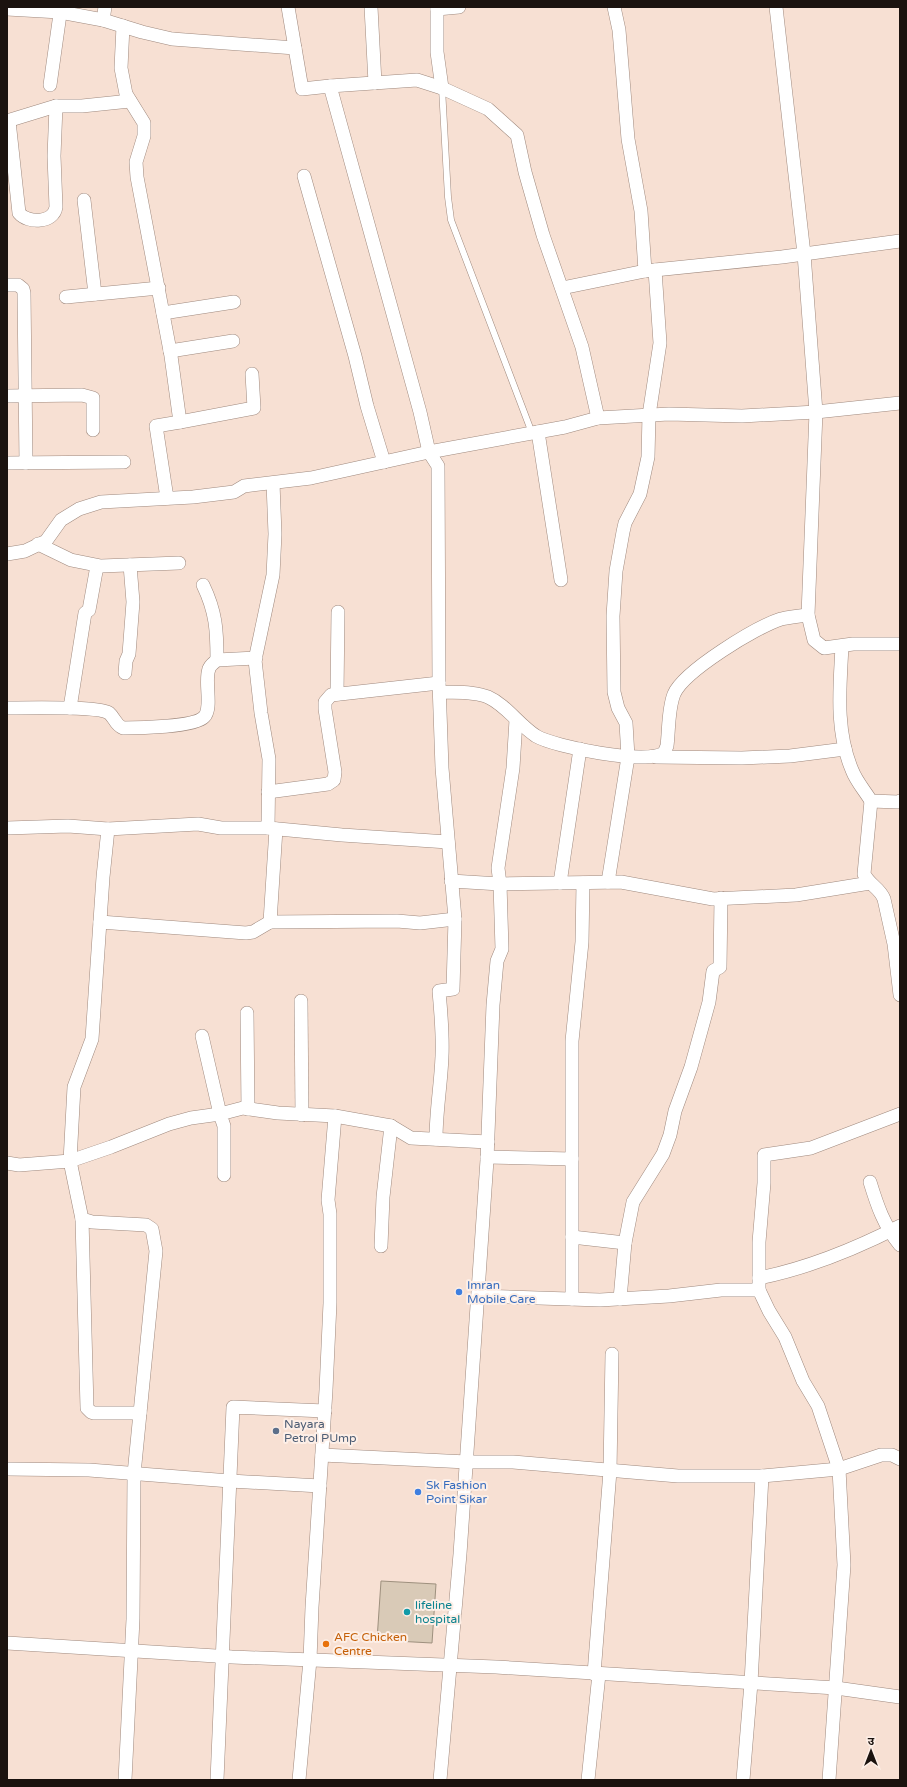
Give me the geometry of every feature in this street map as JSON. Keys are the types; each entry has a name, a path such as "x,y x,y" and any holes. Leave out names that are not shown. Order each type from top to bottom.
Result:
{"street":[{"path":"288,7 302,89 417,80 442,88 488,109 517,135 525,172 543,235 582,347 598,418"},
{"path":"371,7 375,83"},
{"path":"442,88 437,52 437,8 459,7"},
{"path":"608,882 628,757 626,723 618,708 614,692 613,616 616,571 625,523 640,494 644,480 648,456 649,415 660,343 641,211 628,139 619,30 614,7"},
{"path":"776,7 804,254 816,412 808,615 814,640 824,648 900,644"},
{"path":"7,9 60,10 104,14 123,26 172,39 295,48"},
{"path":"50,86 60,10"},
{"path":"123,26 121,68 126,94 144,123 144,136 136,162 137,177 159,288 180,422"},
{"path":"330,86 420,412 429,452 438,466 442,768 455,918 453,989 439,991 443,1034 436,1113 436,1139"},
{"path":"56,106 54,156 56,208 54,215 49,218 30,220 22,217 19,213 8,121 56,106 82,106 130,101"},
{"path":"304,176 355,356 367,406 384,462"},
{"path":"84,200 95,294"},
{"path":"562,288 650,271 804,254 900,241"},
{"path":"7,285 21,287 24,293 26,463"},
{"path":"66,297 159,288"},
{"path":"163,313 234,302"},
{"path":"170,351 233,341"},
{"path":"167,498 156,426 254,408 252,374"},
{"path":"7,396 82,395 93,398 93,430"},
{"path":"7,554 25,551 46,541 61,520 78,508 101,502 193,497 234,492 244,486 272,484 311,478 429,452 535,433 598,418 649,415 742,416 816,412 900,403"},
{"path":"535,433 561,580"},
{"path":"7,463 124,462"},
{"path":"270,922 272,829 268,792 269,759 261,713 256,658 273,575 275,534 272,484"},
{"path":"38,544 71,560 97,566 179,563"},
{"path":"125,673 126,661 129,654 133,602 130,565"},
{"path":"70,708 85,613 89,610 97,566"},
{"path":"203,585 215,615 217,660"},
{"path":"337,694 338,612"},
{"path":"656,757 664,754 667,746 674,695 679,685 688,676 736,642 765,625 782,619 808,615"},
{"path":"842,646 840,719 845,749 852,771 871,801 864,874 870,883 877,887 884,899 894,944 900,995"},
{"path":"7,708 70,708 109,713 118,726 123,728 161,727 197,721 205,717 208,709 207,681 209,668 217,660 256,658"},
{"path":"268,792 328,784 334,780 335,772 325,709 327,698 337,694 440,688 475,694 494,700 525,728 546,741 558,745 628,757 742,758 790,756 845,749"},
{"path":"440,1780 478,1296 488,1142 496,961 502,949 500,884 498,868 513,768 516,720"},
{"path":"560,883 580,749"},
{"path":"871,801 900,801"},
{"path":"7,828 68,826 108,829 198,824 221,828 272,829 448,842"},
{"path":"108,829 92,1039 74,1087 70,1161 82,1219 87,1408 94,1413 140,1413"},
{"path":"452,881 500,884 621,882 713,899 796,895 870,883"},
{"path":"572,1299 572,1040 582,942 583,883"},
{"path":"620,1299 625,1243 633,1202 663,1154 670,1135 675,1111 691,1066 709,1002 713,971 720,967 721,898"},
{"path":"100,922 246,933 253,932 270,922 397,921 420,923 455,918"},
{"path":"301,1001 302,1115"},
{"path":"247,1013 248,1109"},
{"path":"202,1036 224,1126 224,1175"},
{"path":"8,1159 19,1165 70,1161 111,1147 169,1124 191,1118 220,1114 243,1108 302,1115 335,1116 391,1126 411,1138 488,1142"},
{"path":"829,1780 844,1565 839,1469 818,1406 803,1381 785,1337 768,1312 759,1284 759,1242 764,1183 764,1155 811,1148 900,1114"},
{"path":"299,1780 310,1660 325,1411 330,1303 330,1214 328,1200 335,1116"},
{"path":"381,1246 383,1197 391,1126"},
{"path":"487,1157 572,1159"},
{"path":"870,1182 880,1213 894,1229 900,1245"},
{"path":"82,1219 92,1222 146,1225 152,1229 156,1251 134,1474 132,1650 126,1780"},
{"path":"478,1296 620,1299 669,1296 759,1284 782,1274 833,1257 894,1229"},
{"path":"572,1237 625,1243"},
{"path":"588,1780 610,1471 612,1354"},
{"path":"217,1780 233,1407 325,1411"},
{"path":"322,1455 466,1462 513,1462 678,1476 762,1476 839,1469 881,1455 892,1455 900,1459"},
{"path":"7,1469 90,1470 230,1481 320,1486"},
{"path":"743,1780 751,1683 762,1476"},
{"path":"7,1642 222,1656 450,1665 836,1688 900,1698"}],"lane":[{"path":"442,88 448,197 451,220 535,433"}],"building":[{"name":"lifeline hospital","path":"381,1581 436,1584 432,1643 377,1640"}],"place":[{"name":"Imran Mobile Care","path":"459,1292"},
{"name":"Nayara Petrol PUmp","path":"276,1431"},
{"name":"Sk Fashion Point Sikar","path":"418,1492"},
{"name":"lifeline hospital","path":"407,1612"},
{"name":"AFC Chicken Centre","path":"326,1644"}]}
